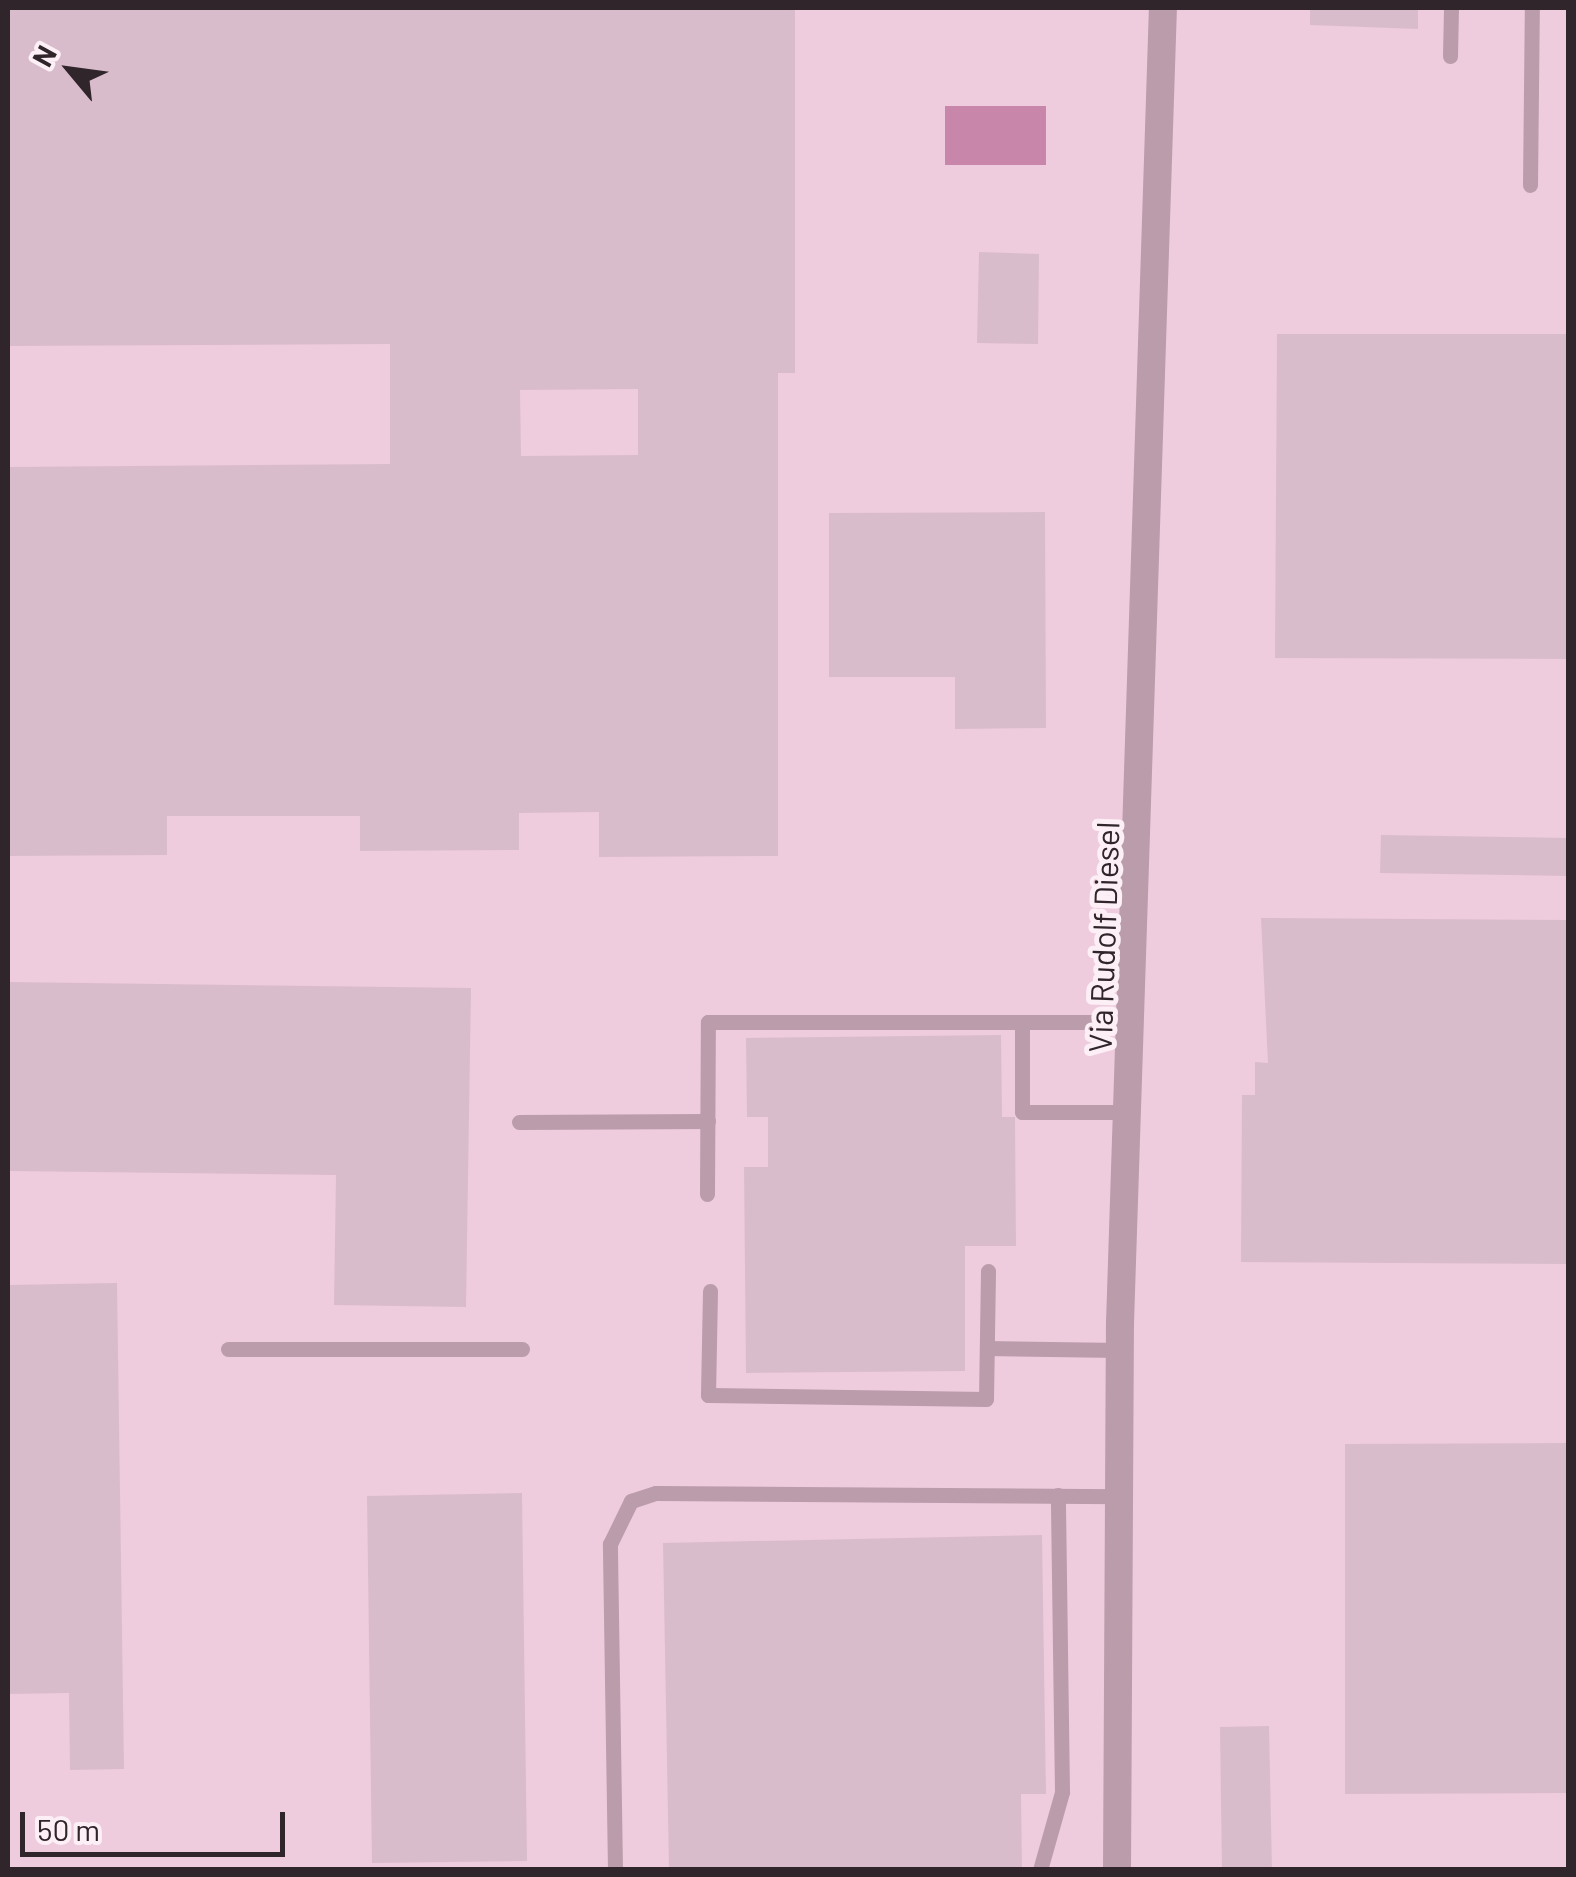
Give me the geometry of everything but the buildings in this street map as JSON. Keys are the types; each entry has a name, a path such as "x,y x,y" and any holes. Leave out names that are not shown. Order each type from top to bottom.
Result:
{"street":[{"name":"Via Rudolf Diesel","path":"1117,1870 1120,1350 1135,1022 1163,8"}],"lane":[{"path":"1450,56 1451,8"},
{"path":"1530,184 1532,8"},
{"path":"708,1194 708,1022 1135,1022"},
{"path":"1022,1022 1022,1112 1130,1112"},
{"path":"519,1122 708,1120"},
{"path":"710,1291 708,1394 986,1399 988,1271"},
{"path":"987,1348 1120,1350"},
{"path":"228,1349 522,1349"},
{"path":"616,1870 610,1544 631,1501 656,1493 1120,1496"},
{"path":"1040,1870 1062,1792 1058,1495"}],"shaded area":[{"path":"8,8 1568,8 1568,1869 8,1869"},
{"path":"945,106 1046,106 1046,165 945,165"}]}
